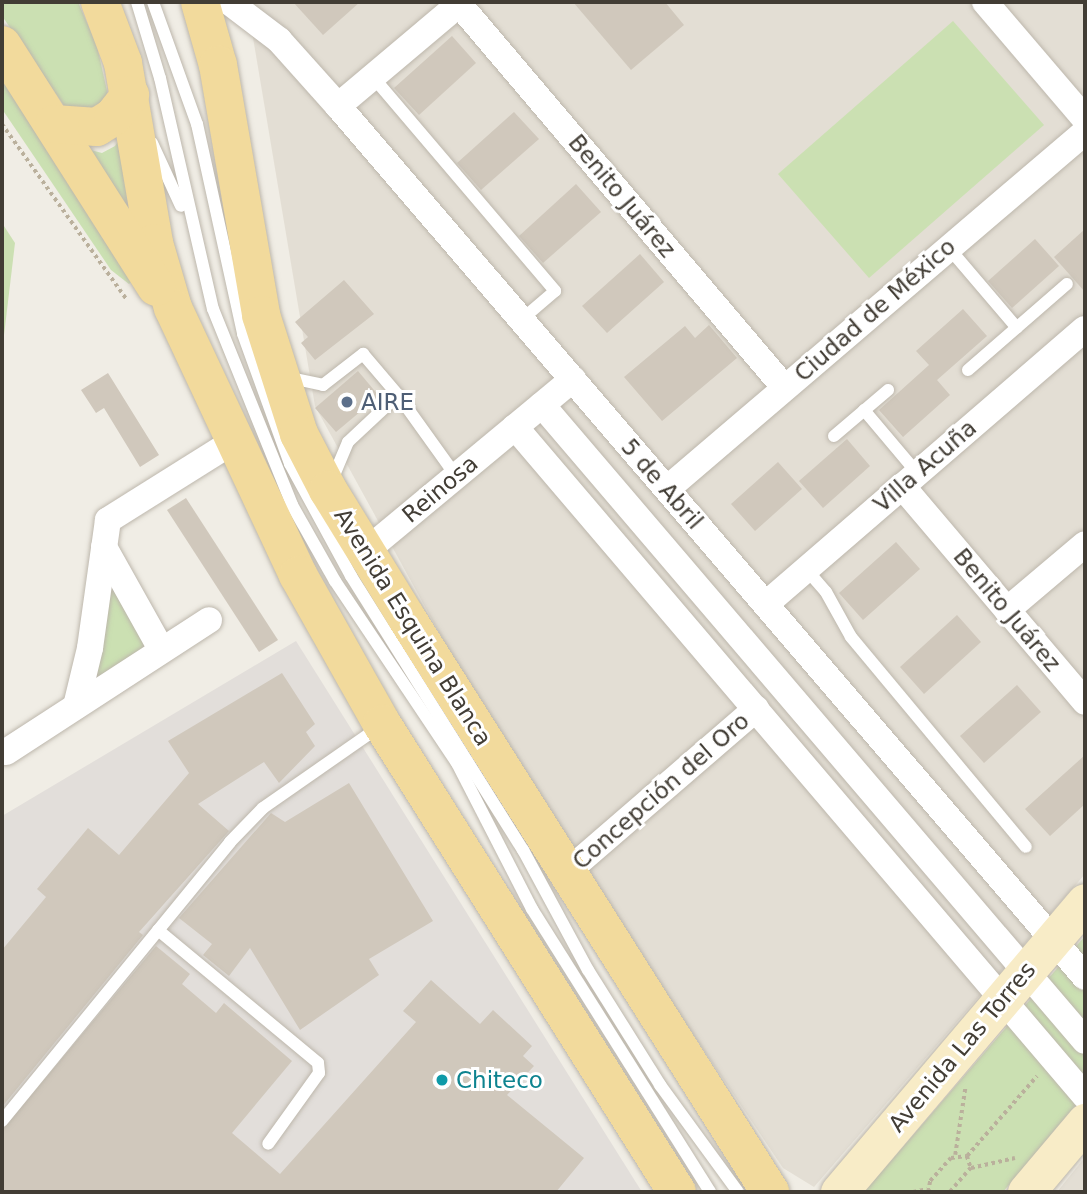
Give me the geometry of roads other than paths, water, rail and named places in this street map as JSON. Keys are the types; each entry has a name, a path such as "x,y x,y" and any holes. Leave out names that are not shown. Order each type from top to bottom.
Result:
{"main road":[{"path":"100,2 130,95 151,232 173,308 318,615 382,724 677,1192"},
{"name":"Avenida Esquina Blanca","path":"200,2 218,65 259,304 277,376 328,490 770,1192"},
{"path":"2,45 147,276 173,308"},
{"path":"54,124 97,127 113,117 130,95"}],"street":[{"name":"5 de Abril","path":"229,2 279,40 338,106 1085,977"},
{"name":"Benito Juárez","path":"373,77 459,4 784,387"},
{"path":"996,6 1085,119"},
{"path":"338,106 373,77"},
{"name":"Ciudad de México","path":"667,489 1085,132"},
{"name":"Villa Acuña","path":"766,604 1085,329"},
{"name":"Reinosa","path":"366,551 573,379"},
{"path":"542,405 1014,986 1052,1058 1085,1096"},
{"path":"515,428 756,709 1014,986 1085,1041"},
{"path":"76,706 90,649 108,520 234,441"},
{"name":"Benito Juárez","path":"909,480 1007,611 1085,702"},
{"path":"1007,611 1085,544"},
{"path":"104,547 161,649"},
{"path":"6,752 209,620"},
{"name":"Concepción del Oro","path":"567,872 756,709"},
{"name":"Avenida Las Torres","path":"839,1192 1085,902"},
{"path":"1026,1192 1085,1122"}],"lane":[{"path":"137,2 160,78 191,228 226,349 268,453 308,534 457,763 532,909 710,1192"},
{"path":"153,2 197,124 243,334 290,464 363,596 523,850 588,970 673,1104 737,1192"},
{"path":"373,77 555,291 521,320"},
{"path":"130,95 191,228"},
{"path":"948,247 1017,328"},
{"path":"968,370 1067,284"},
{"path":"277,376 323,386 363,354 398,395 456,476"},
{"path":"834,436 888,390"},
{"path":"328,490 348,442 398,395"},
{"path":"864,411 909,480"},
{"path":"806,569 826,592 850,637 1026,848"},
{"path":"2,1121 158,930 263,808 382,724"},
{"path":"158,930 318,1063 319,1073 268,1144"}],"place":[{"name":"AIRE","path":"347,402"},
{"name":"Chiteco","path":"442,1080"}]}
